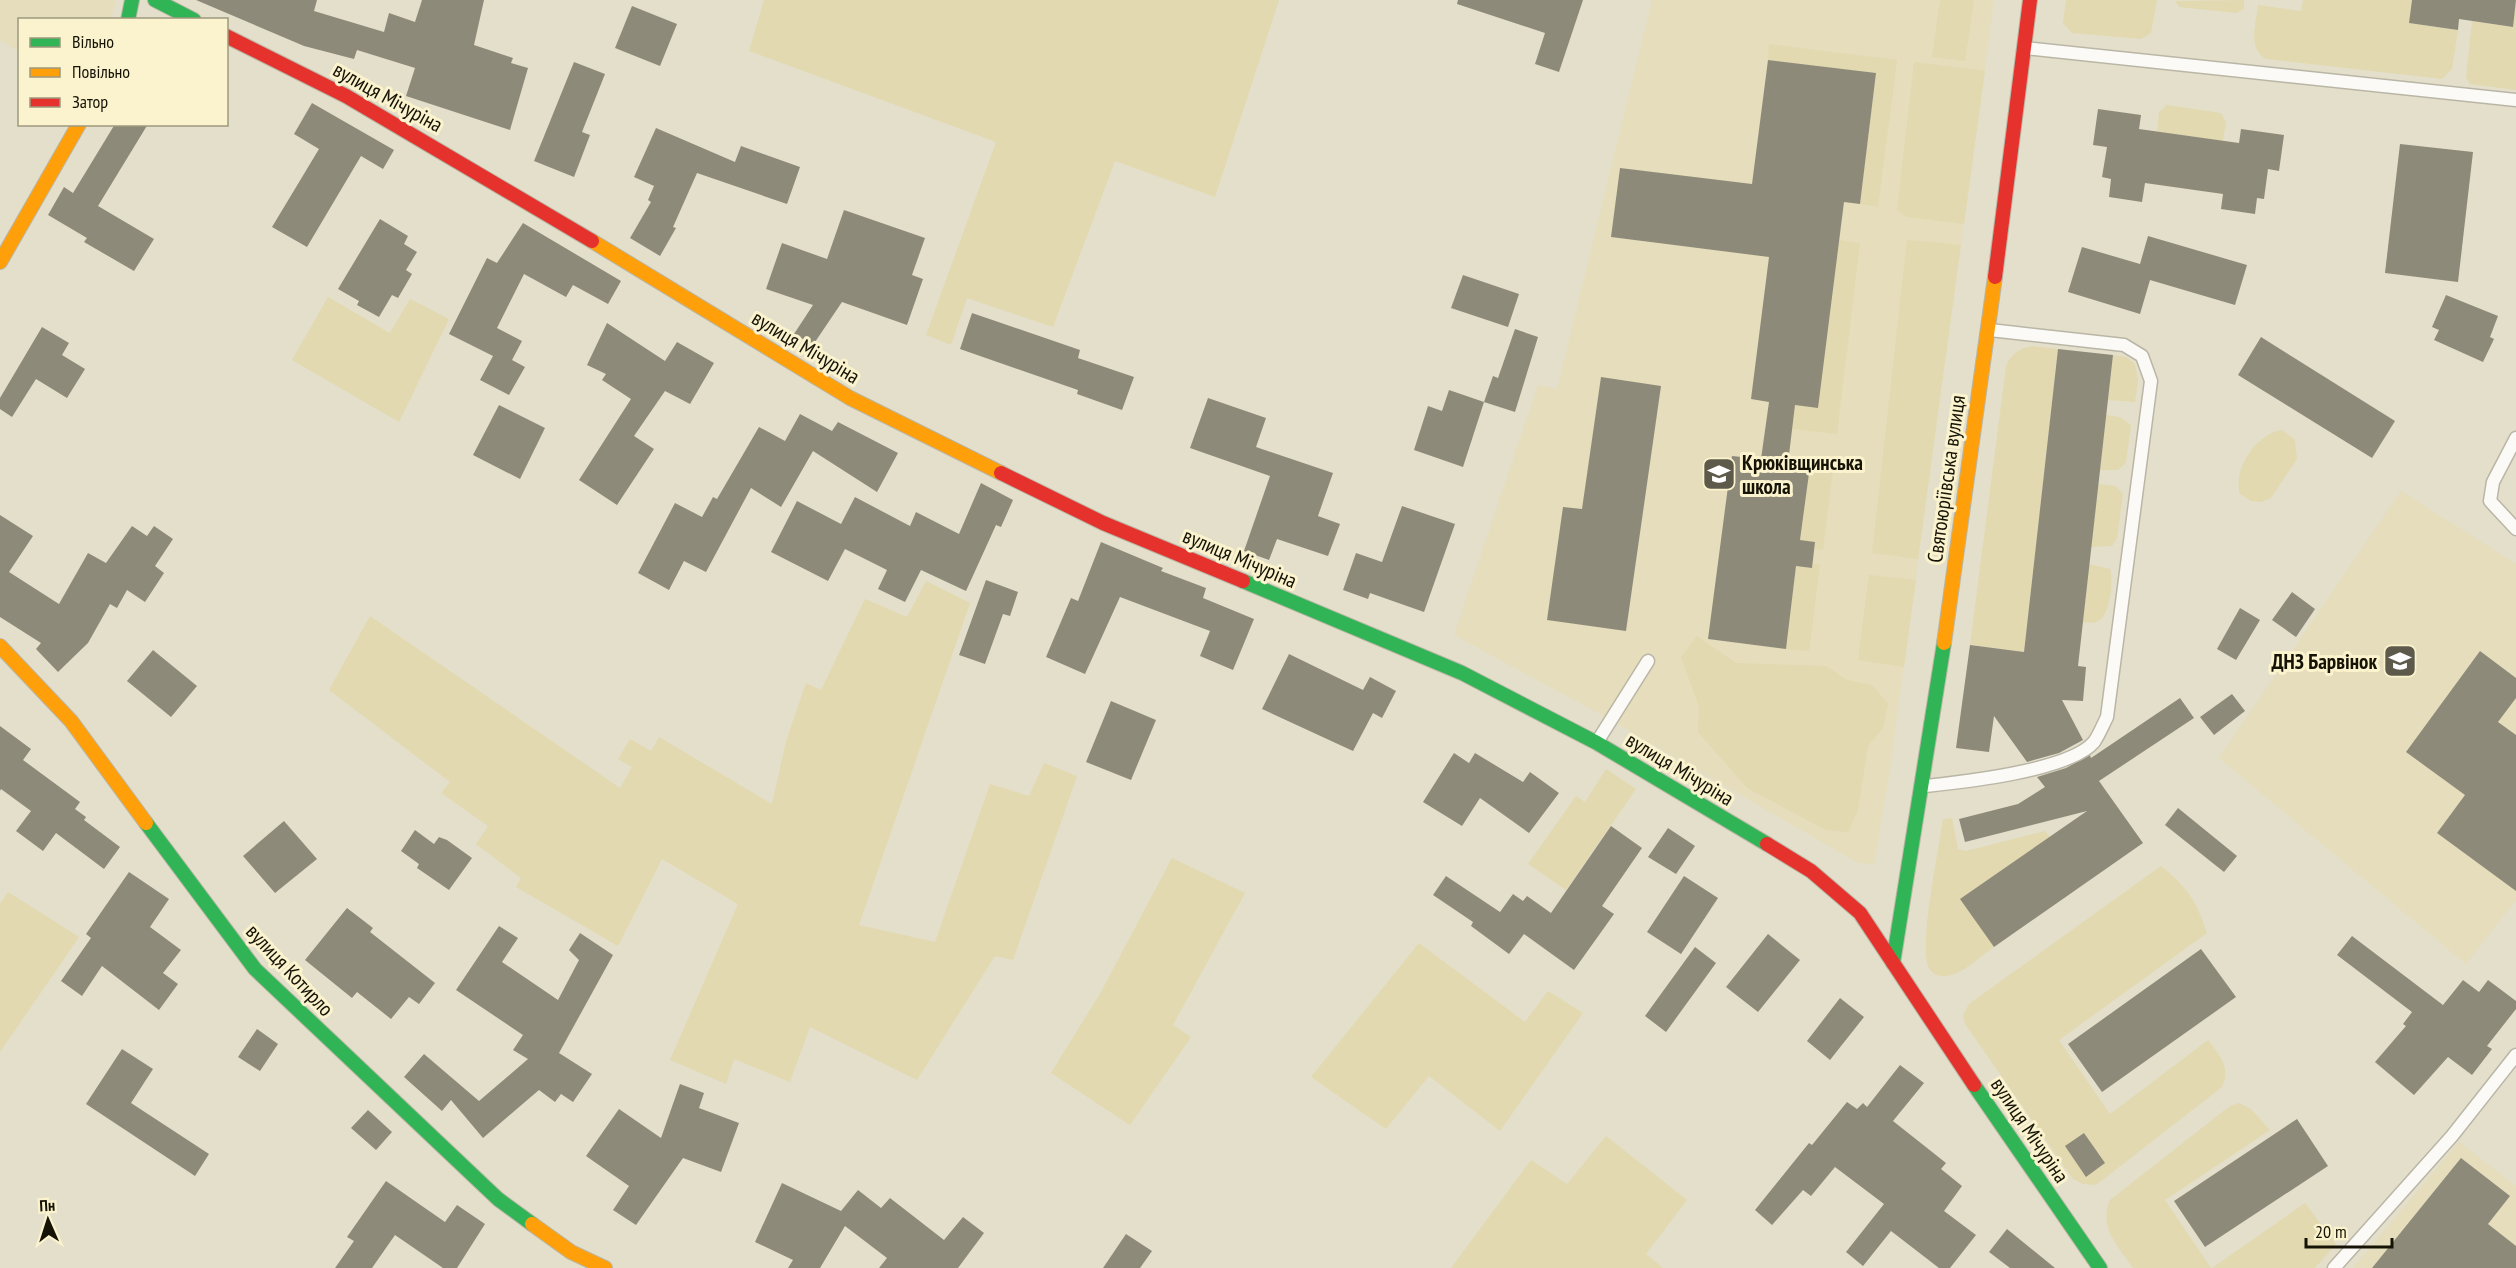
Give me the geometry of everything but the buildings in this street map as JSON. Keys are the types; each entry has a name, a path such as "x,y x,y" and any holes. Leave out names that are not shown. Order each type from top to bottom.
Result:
{"street":[{"path":"128,18 132,0"},
{"path":"155,0 190,18"},
{"name":"Святоюріївська вулиця","path":"1893,963 1924,786 1988,330 2030,0"},
{"name":"вулиця Мічуріна","path":"228,37 346,96 493,181 850,398 1103,523 1462,673 1597,743 1811,871 1860,913 1926,1015 2100,1268"},
{"path":"0,262 78,126"},
{"name":"вулиця Котирло","path":"0,646 12,656 71,721 255,969 498,1199 571,1252 605,1268"}],"lane":[{"path":"2024,48 2516,100"},
{"path":"1924,786 2000,778 2071,757 2094,742 2107,717 2151,381 2142,356 2124,345 1988,330"},
{"path":"2516,438 2493,482 2490,501 2516,529"},
{"path":"1597,743 1648,661"},
{"path":"2334,1268 2452,1136 2516,1054"}],"shaded area":[{"path":"0,0 114,0 111,18 18,18 18,51 0,40"},
{"path":"764,0 1279,0 1215,197 1115,161 1053,327 967,298 951,345 926,335 996,142 749,51"},
{"name":"Крюківщинська школа","path":"1652,0 1994,0 1889,776 1874,864 1858,863 1611,720 1454,635 1538,385 1557,389"},
{"path":"1940,0 1974,0 1965,61 1932,57"},
{"path":"2066,0 2157,0 2151,33 2141,39 2072,33 2063,23"},
{"path":"2244,0 2244,9 2236,13 2179,7 2175,1"},
{"path":"2303,0 2412,0 2409,23 2458,30 2452,69 2442,79 2266,59 2256,48 2255,42 2258,5 2301,11"},
{"path":"2516,3 2516,90 2470,84 2466,77 2472,21 2512,27"},
{"path":"1769,44 1897,60 1878,207 1860,204 1876,73 1768,60"},
{"path":"1914,62 1985,71 1964,224 1907,217 1897,210"},
{"path":"2167,105 2221,113 2226,122 2223,141 2157,132 2159,112"},
{"path":"1839,240 1860,243 1837,434 1792,429 1795,405"},
{"path":"1907,240 1961,245 1918,559 1872,553"},
{"path":"328,297 390,333 410,299 449,319 399,422 292,360"},
{"path":"2032,346 2058,349 2024,652 1970,645 2006,366 2016,352"},
{"path":"2113,355 2126,357 2135,364 2138,380 2135,402 2108,400"},
{"path":"2106,415 2120,417 2131,425 2126,463 2118,470 2100,470"},
{"path":"2282,430 2295,440 2297,459 2271,498 2261,502 2251,501 2240,494 2238,484 2243,464 2256,445 2264,438"},
{"path":"1810,466 1833,469 1823,550 1815,549 1815,542 1800,540"},
{"path":"2098,484 2116,486 2123,494 2117,538 2112,546 2091,547"},
{"name":"ДНЗ Барвінок","path":"2401,491 2516,564 2516,900 2466,964 2219,758"},
{"path":"1813,564 1820,565 1809,651 1786,649 1796,566 1812,568"},
{"path":"2089,564 2110,569 2112,580 2107,609 2101,619 2092,623 2083,622"},
{"path":"1869,575 1916,580 1904,667 1858,660"},
{"path":"926,581 970,603 859,925 935,942 990,784 1029,796 1044,763 1077,776 1013,960 995,956 917,1080 810,1027 790,1082 734,1059 726,1084 670,1060 738,904 662,859 618,946 516,887 521,878 476,844 488,826 441,793 450,782 329,690 370,616 620,788 632,767 618,759 630,739 651,751 659,737 772,804 786,741 806,683 821,690 865,599 907,617"},
{"path":"1697,636 1736,663 1826,666 1847,680 1872,685 1888,704 1883,728 1868,746 1858,810 1848,832 1826,830 1747,788 1698,732 1699,707 1681,657"},
{"path":"1606,769 1636,789 1566,890 1528,864 1576,796 1585,802"},
{"path":"1952,818 1958,849 1966,851 2045,831 2050,837 1961,899 1994,947 1956,974 1942,976 1934,973 1928,966 1926,937 1943,819"},
{"path":"1172,858 1245,893 1173,1025 1191,1037 1130,1125 1051,1073 1101,992"},
{"path":"2161,866 2190,895 2207,933 2059,1040 2110,1114 2208,1040 2223,1062 2224,1080 2222,1087 2096,1185 2083,1184 2073,1179 1965,1024 1963,1015 1969,1004"},
{"path":"8,892 79,937 0,1052 0,904"},
{"path":"1419,943 1525,1022 1548,991 1583,1013 1500,1131 1429,1076 1386,1129 1311,1077"},
{"path":"2239,1103 2251,1109 2270,1130 2165,1200 2211,1268 2133,1268 2108,1228 2106,1219 2110,1200 2230,1106"},
{"path":"1606,1136 1687,1200 1646,1254 1663,1268 1451,1268 1531,1160 1567,1184"},
{"path":"2459,1142 2516,1186 2516,1268 2353,1268"},
{"path":"2305,1203 2336,1244 2315,1268 2212,1268"}],"traffic: fast":[{"path":"128,18 132,0"},
{"path":"155,0 190,18"},
{"path":"1243,581 1462,673 1597,743 1767,844"},
{"path":"1893,963 1944,643"},
{"path":"146,823 255,969 498,1199 532,1224"},
{"path":"1974,1085 2100,1268"}],"traffic: slow":[{"path":"0,262 78,126"},
{"path":"592,241 850,398 1001,473"},
{"path":"1944,643 1995,277"},
{"path":"0,646 71,721 146,823"},
{"path":"532,1224 571,1252 605,1268"}],"traffic: jam":[{"path":"1995,277 2030,0"},
{"path":"228,37 346,96 592,241"},
{"path":"1001,473 1103,523 1243,581"},
{"path":"1767,844 1811,871 1860,913 1974,1085"}],"place":[{"name":"Крюківщинська школа","path":"1719,474"},
{"name":"ДНЗ Барвінок","path":"2400,661"}]}
